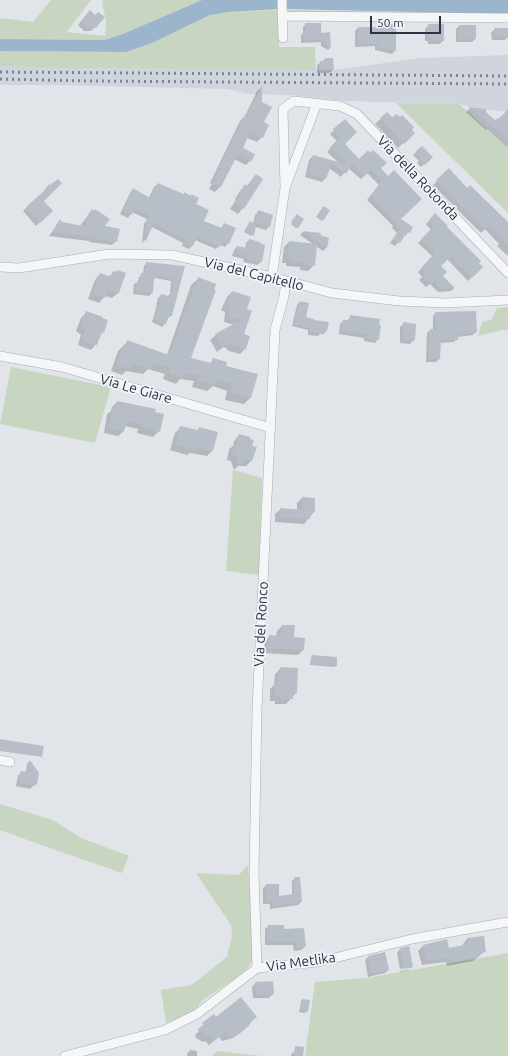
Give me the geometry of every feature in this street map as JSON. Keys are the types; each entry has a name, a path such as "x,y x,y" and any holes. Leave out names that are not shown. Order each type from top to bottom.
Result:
{"street":[{"path":"283,38 282,8 508,18"},
{"name":"Via della Rotonda","path":"285,188 283,109 294,101 317,102 340,106 357,114 508,273"},
{"path":"272,277 285,188 317,102"},
{"name":"Via del Capitello","path":"0,267 19,268 109,254 179,256 272,277 332,293 399,301 445,303 508,300"},
{"name":"Via del Ronco","path":"257,968 254,873 257,708 275,330 284,296 286,281"},
{"name":"Via Le Giare","path":"0,356 62,367 271,428"},
{"path":"0,760 10,762"},
{"name":"Via Metlika","path":"65,1056 165,1030 197,1014 257,968 318,962 412,939 508,922"}],"shaded area":[{"path":"508,55 508,112 469,107 459,104 345,101 290,95 249,94 227,89 0,85 0,66 56,68 334,70 421,58"}],"green space":[{"path":"51,0 91,0 67,32 105,36 106,21 102,2 103,0 202,0 123,34 104,40 0,39 0,18 33,22"},
{"path":"279,10 279,47 315,47 316,70 56,68 0,66 0,51 126,52 152,43 210,15 228,12"},
{"path":"288,10 508,14 288,13"},
{"path":"396,103 459,104 508,148 508,213"},
{"path":"508,307 508,330 478,336 482,322 491,320 497,308"},
{"path":"11,367 111,387 95,443 0,424"},
{"path":"233,470 262,478 259,575 226,571"},
{"path":"0,804 53,820 81,838 129,856 122,873 0,830"},
{"path":"248,865 254,952 252,962 244,972 203,1000 194,1011 166,1023 161,990 192,985 227,957 232,936 231,925 196,873 239,875"},
{"path":"508,953 508,1056 305,1056 315,982 366,978"},
{"path":"217,1051 262,1056 212,1056"}],"water":[{"path":"202,0 508,0 508,14 282,9 228,12 210,15 152,43 126,52 0,51 0,39 104,40 123,34"}],"building":[{"path":"90,10 95,15 98,12 105,17 96,28 88,28 81,21"},
{"path":"305,23 321,23 321,33 330,32 331,48 323,43 323,40 304,40 303,31 306,31"},
{"path":"380,24 396,24 396,51 377,47 378,44 358,44 358,27 380,27"},
{"path":"428,24 444,24 444,41 431,41 431,38 428,38"},
{"path":"459,25 476,25 476,39 459,39"},
{"path":"494,28 508,28 508,37 495,37"},
{"path":"325,58 333,58 334,70 320,70 320,61 325,61"},
{"path":"262,85 262,102 272,107 264,122 269,125 263,138 250,132 243,148 255,154 252,161 238,154 221,187 213,184 216,179 214,178 245,115 247,116"},
{"path":"469,107 486,109 486,112 495,120 498,118 499,119 508,109 508,140"},
{"path":"387,112 392,117 397,114 400,117 402,115 414,127 412,130 415,133 404,144 380,118"},
{"path":"345,119 357,132 345,144 359,159 368,150 370,153 373,150 387,163 381,168 388,176 394,170 422,199 401,219 413,227 410,233 407,232 400,243 393,239 400,229 395,223 396,222 370,196 382,181 371,169 365,176 352,164 346,174 332,163 326,179 308,173 313,155 349,165 330,147 340,137 333,129"},
{"path":"422,146 433,157 425,165 419,159 421,157 416,151"},
{"path":"449,168 467,188 470,185 508,222 508,245 489,226 485,230 436,180"},
{"path":"256,174 263,179 244,209 235,203 245,184 247,186"},
{"path":"58,179 62,183 44,201 53,211 40,223 26,207 43,192 49,184 50,185"},
{"path":"158,183 184,194 184,192 199,198 196,204 209,210 204,221 222,228 224,223 236,228 229,244 222,241 220,247 197,237 193,246 184,243 185,240 154,223 146,241 147,220 149,215 135,209 132,215 123,211 133,188 150,198"},
{"path":"323,206 330,210 324,220 317,216"},
{"path":"92,209 94,211 95,209 110,219 105,226 120,229 117,242 92,238 93,237 52,232 60,219 62,222 94,228 84,221"},
{"path":"258,210 273,215 270,227 255,223"},
{"path":"435,213 481,261 479,263 483,267 472,278 451,256 441,266 447,272 443,276 455,288 441,289 434,281 431,284 422,276 425,272 421,268 435,253 421,239 434,226 429,220"},
{"path":"297,214 304,219 298,228 291,222"},
{"path":"250,221 256,225 254,236 245,230"},
{"path":"303,231 321,233 320,235 329,238 327,248"},
{"path":"249,239 265,245 262,262 246,259 247,256 235,253 237,246 247,248"},
{"path":"289,241 317,244 315,266 305,265 305,262 287,258"},
{"path":"146,262 185,266 172,316 169,315 166,324 154,319 161,294 168,296 173,290 174,279 157,275 157,278 154,278 153,293 136,291 137,281 140,281 141,273 145,273"},
{"path":"117,270 126,273 119,293 108,290 105,298 93,294 100,273 111,277 113,271 116,272"},
{"path":"198,277 216,284 214,290 216,290 191,358 211,363 213,358 227,362 226,366 258,374 251,398 231,393 233,384 216,379 215,385 198,380 200,375 184,373 183,378 169,373 171,368 153,362 151,368 131,364 130,369 117,364 124,344 126,344 127,340 169,355"},
{"path":"232,291 251,297 247,309 252,311 244,334 250,336 246,349 234,346 230,343 222,347 215,334 241,320 229,317 230,306 226,305"},
{"path":"300,301 309,303 306,317 314,320 329,322 327,331 322,331 322,333 310,332 311,328 294,324"},
{"path":"86,311 108,320 104,333 102,332 97,345 82,340 86,329 81,326"},
{"path":"476,311 477,332 458,335 458,340 441,340 440,359 429,359 430,329 436,329 435,312"},
{"path":"350,315 380,319 379,325 381,325 379,340 367,338 367,334 342,331 343,320 349,320"},
{"path":"403,322 416,324 415,340 403,340"},
{"path":"117,401 156,409 155,412 164,414 160,432 142,427 142,424 127,421 124,431 109,428 113,408 115,409"},
{"path":"180,426 198,430 199,427 218,432 213,451 194,447 194,450 175,444"},
{"path":"239,434 250,437 250,439 254,440 252,446 257,447 252,461 244,461 239,466 236,455 232,454"},
{"path":"302,497 315,498 315,512 311,512 310,519 280,517 280,508 302,510"},
{"path":"282,625 295,625 294,637 305,638 304,650 268,648 269,635 281,636"},
{"path":"312,655 337,657 337,666 311,664"},
{"path":"280,667 298,668 297,693 293,694 293,699 280,699 280,696 275,696 275,682 278,682"},
{"path":"0,739 44,746 42,757 0,751"},
{"path":"30,760 39,773 37,784 34,786 19,783 21,771 29,772"},
{"path":"294,877 300,877 302,902 272,906 272,901 266,901 266,884 279,884 279,896 294,894"},
{"path":"268,925 284,925 284,929 304,928 306,947 297,948 296,942 268,942"},
{"path":"484,936 486,952 478,953 479,957 452,962 451,958 426,960 423,945 447,939 449,948 468,944 467,938"},
{"path":"409,946 413,967 404,969 400,948"},
{"path":"385,952 389,970 372,974 368,956"},
{"path":"273,981 274,994 256,995 255,982"},
{"path":"241,997 257,1017 248,1024 250,1025 239,1033 228,1037 225,1033 215,1040 211,1036 209,1037 201,1032 200,1028 204,1025 202,1023 214,1014 216,1017"},
{"path":"302,999 310,1000 308,1012 300,1010"},
{"path":"295,1046 304,1047 303,1056 294,1056"}],"railway":[{"path":"0,72 508,76"},
{"path":"0,79 508,84"}]}
